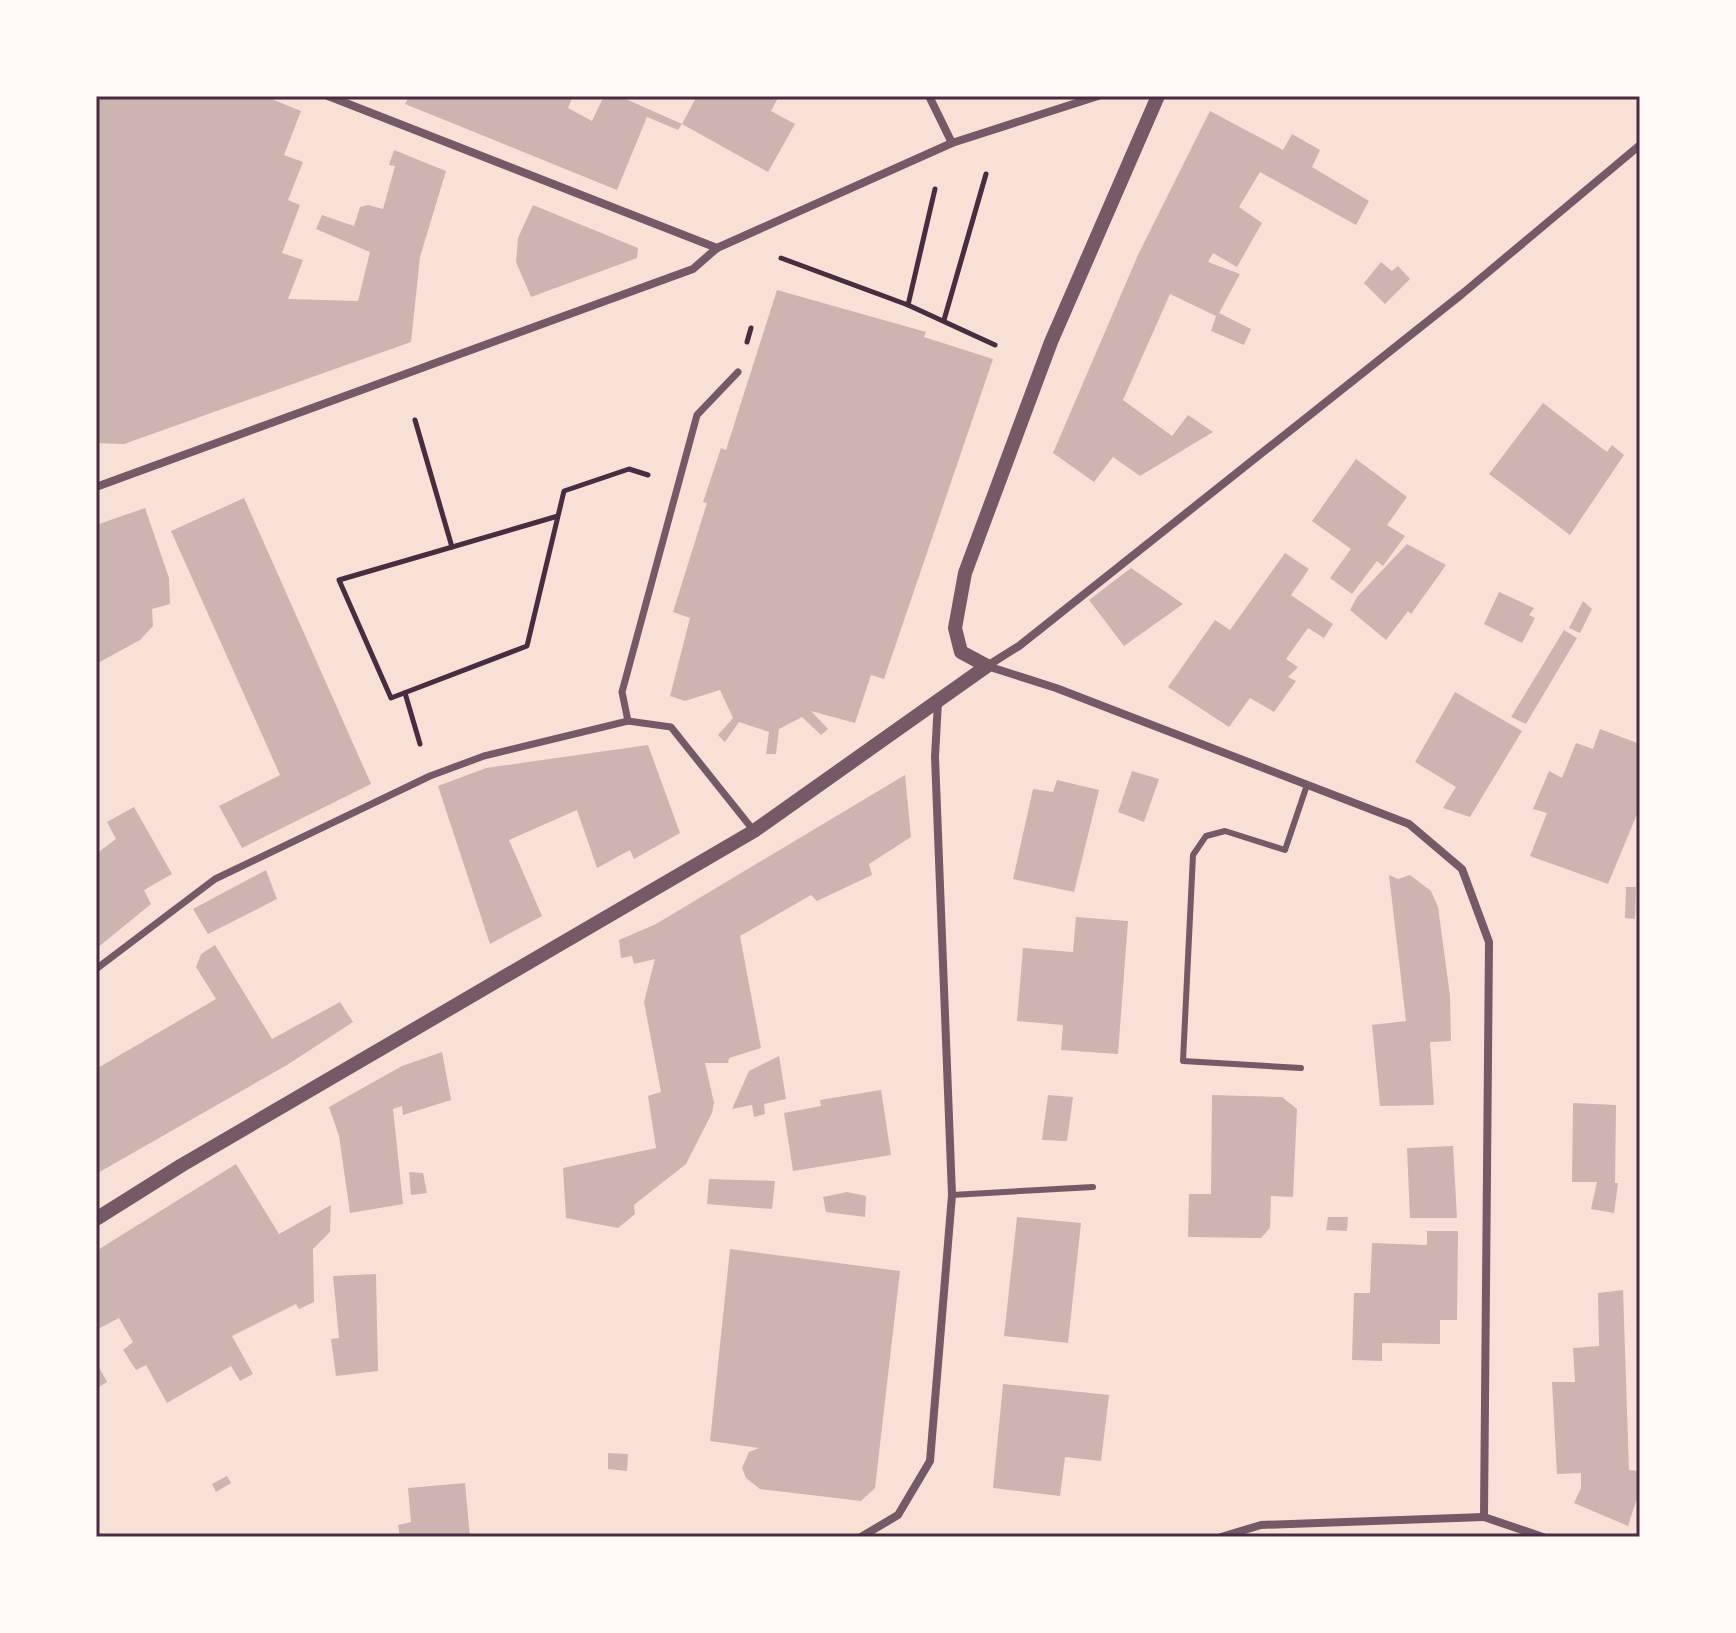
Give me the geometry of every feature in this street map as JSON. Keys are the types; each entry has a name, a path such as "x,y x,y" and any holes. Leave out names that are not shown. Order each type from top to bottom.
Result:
{"street":[{"path":"328,96 717,248"},
{"path":"929,96 952,143"},
{"path":"96,487 693,269 717,248 952,143 1098,96"},
{"path":"1158,96 1051,342 965,573 955,628 961,652 987,666 1409,824 1462,869 1489,942 1484,1517"},
{"path":"96,1219 182,1165 754,831 938,699 1019,646 1462,294 1640,145"},
{"path":"628,721 622,692 697,415 738,372"},
{"path":"861,1537 898,1515 930,1461 952,1195 935,757 938,699"},
{"path":"96,969 215,879 388,795 484,756 628,721 671,727 754,831"},
{"path":"1221,1537 1261,1525 1484,1517 1543,1537"}],"lane":[{"path":"1301,1068 1183,1061 1193,855 1206,836 1225,831 1285,850 1307,785"},
{"path":"952,1195 1093,1187"}],"path":[{"path":"944,320 986,174"},
{"path":"908,305 935,189"},
{"path":"781,258 908,305 995,345"},
{"path":"415,420 452,547"},
{"path":"558,516 339,580 391,698 527,646 564,491 629,469 655,478"},
{"path":"405,693 419,741"}],"building":[{"path":"96,96 264,96 301,111 284,155 303,162 288,200 300,205 282,253 303,260 288,299 358,301 370,252 316,229 322,215 354,226 360,207 368,205 383,209 395,166 389,165 394,150 446,171 420,257 411,342 124,444 96,443"},
{"path":"409,96 573,96 568,108 592,121 604,96 619,96 682,124 678,130 647,117 617,190 405,104"},
{"path":"697,96 779,96 771,111 795,124 768,172 682,124"},
{"path":"1210,111 1283,150 1292,134 1320,150 1312,167 1369,201 1356,225 1260,172 1239,207 1262,223 1237,267 1213,253 1208,262 1240,274 1219,313 1251,329 1244,345 1211,331 1216,316 1170,294 1123,400 1172,436 1188,415 1213,432 1140,476 1113,457 1094,482 1053,453 1138,255"},
{"path":"533,205 638,248 637,258 531,297 516,262 518,238"},
{"path":"1381,262 1392,271 1398,266 1410,279 1385,304 1364,283"},
{"path":"777,290 926,332 924,337 993,359 884,679 871,675 855,723 811,711 828,729 821,735 802,717 779,729 776,754 766,754 769,732 739,722 725,742 718,735 733,718 720,690 685,701 670,696 690,618 673,612 707,503 703,502 721,448 726,450"},
{"path":"1543,403 1607,452 1612,445 1624,455 1570,535 1489,474"},
{"path":"1356,459 1407,497 1387,525 1405,536 1383,566 1377,561 1352,594 1330,578 1351,549 1312,521"},
{"path":"244,498 371,784 242,848 219,806 280,775 171,531"},
{"path":"145,508 169,578 170,604 152,609 153,626 140,640 96,664 96,525"},
{"path":"1407,544 1446,565 1411,614 1408,611 1386,640 1350,610 1357,597"},
{"path":"1285,553 1309,569 1291,595 1333,624 1324,638 1308,628 1286,659 1298,667 1288,677 1296,681 1274,712 1250,698 1229,727 1168,687 1215,620 1230,630"},
{"path":"1131,568 1183,604 1124,646 1089,600"},
{"path":"1499,592 1534,608 1529,615 1535,618 1522,643 1484,624"},
{"path":"1583,601 1592,609 1580,633 1569,628"},
{"path":"1564,630 1577,638 1526,724 1511,717"},
{"path":"1455,692 1522,731 1470,817 1443,808 1456,787 1415,762"},
{"path":"1600,729 1640,744 1640,807 1608,884 1530,856 1547,813 1533,809 1549,771 1562,778 1576,743 1593,749"},
{"path":"648,745 680,833 634,859 630,850 597,868 577,810 509,840 542,916 490,944 438,786 486,768"},
{"path":"1132,771 1159,779 1144,822 1118,812"},
{"path":"905,775 911,837 869,864 872,875 817,901 811,895 740,936 761,1048 729,1058 728,1063 705,1063 714,1103 686,1164 634,1205 635,1214 618,1228 566,1218 563,1168 656,1148 648,1096 661,1092 644,1002 655,959 634,964 632,956 621,958 619,940 656,924"},
{"path":"1057,780 1099,790 1074,892 1013,879 1033,789 1053,792"},
{"path":"134,807 172,874 144,890 151,904 96,949 96,854 116,839 107,822"},
{"path":"266,870 277,899 208,934 193,909"},
{"path":"1389,875 1398,879 1410,875 1431,891 1438,907 1450,996 1451,1041 1430,1042 1434,1105 1380,1106 1372,1025 1406,1021"},
{"path":"1626,887 1636,887 1635,919 1625,918"},
{"path":"1076,917 1128,921 1118,1054 1061,1050 1063,1025 1017,1021 1023,948 1073,952"},
{"path":"215,945 272,1039 340,1002 353,1022 287,1065 96,1174 96,1069 216,999 196,967 201,954"},
{"path":"442,1052 451,1100 403,1115 402,1106 393,1109 403,1204 350,1213 339,1136 329,1107 402,1066"},
{"path":"779,1056 786,1099 764,1104 765,1114 754,1117 752,1105 732,1109 749,1071"},
{"path":"881,1090 891,1155 793,1171 784,1113 821,1106 820,1100"},
{"path":"1048,1095 1073,1097 1067,1141 1042,1140"},
{"path":"1212,1095 1282,1097 1297,1109 1293,1197 1271,1196 1270,1228 1261,1238 1188,1237 1189,1194 1211,1194"},
{"path":"1573,1103 1616,1105 1615,1183 1618,1183 1614,1213 1591,1209 1597,1182 1572,1182"},
{"path":"1453,1146 1457,1218 1410,1218 1407,1148"},
{"path":"236,1164 279,1234 331,1205 330,1232 313,1249 314,1302 299,1309 296,1304 232,1336 253,1374 240,1381 231,1366 167,1403 146,1365 136,1370 123,1350 133,1342 119,1318 96,1330 96,1251"},
{"path":"409,1172 423,1173 427,1193 411,1195"},
{"path":"709,1179 775,1181 772,1209 707,1204"},
{"path":"847,1192 866,1196 865,1217 826,1212 823,1197"},
{"path":"1017,1217 1081,1223 1068,1343 1004,1336"},
{"path":"1328,1217 1348,1217 1347,1231 1326,1230"},
{"path":"1427,1231 1458,1231 1457,1320 1440,1320 1440,1344 1382,1343 1382,1361 1352,1360 1354,1293 1370,1293 1372,1243 1427,1245"},
{"path":"730,1249 900,1271 875,1488 861,1501 760,1489 746,1478 742,1468 749,1452 759,1448 710,1441"},
{"path":"376,1274 378,1371 336,1376 331,1339 339,1338 333,1276"},
{"path":"1623,1290 1629,1470 1638,1471 1638,1495 1628,1526 1574,1503 1581,1488 1581,1473 1557,1474 1552,1382 1575,1382 1573,1348 1599,1346 1598,1293"},
{"path":"96,1362 107,1382 96,1389"},
{"path":"1003,1384 1109,1395 1101,1461 1065,1457 1060,1496 993,1488"},
{"path":"608,1453 628,1454 627,1471 608,1469"},
{"path":"227,1476 231,1483 216,1492 212,1484"},
{"path":"465,1483 470,1537 400,1537 398,1525 411,1522 408,1488"}]}
